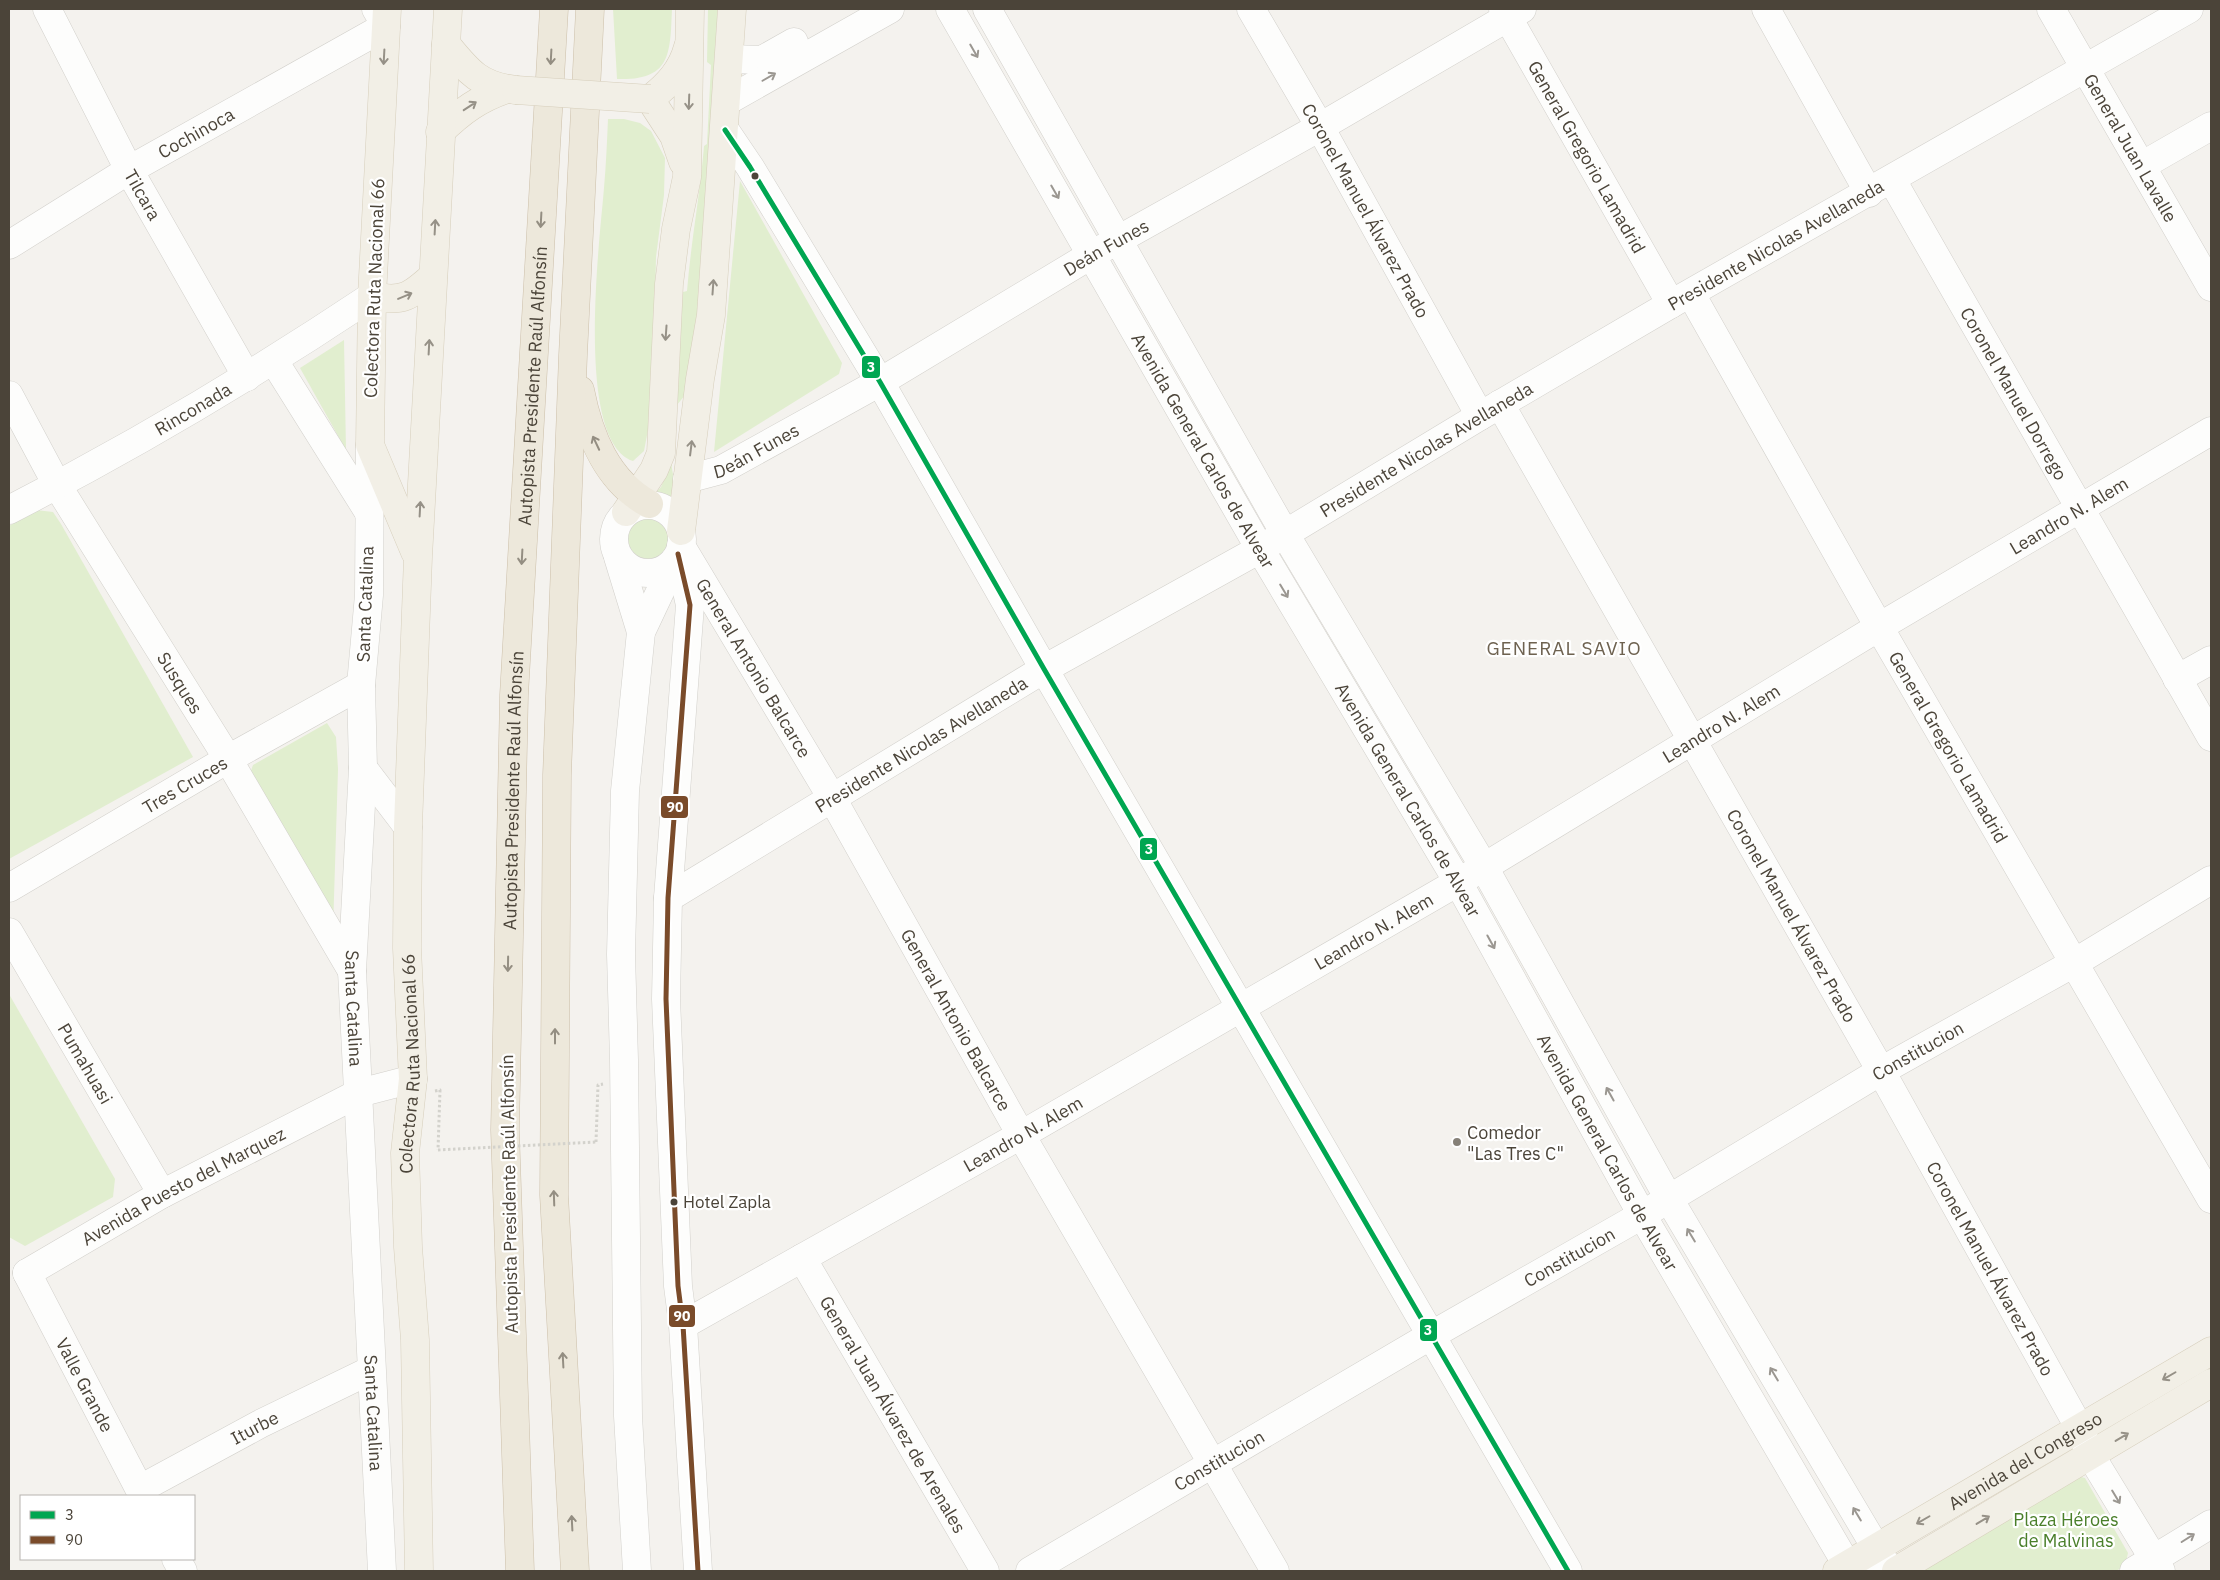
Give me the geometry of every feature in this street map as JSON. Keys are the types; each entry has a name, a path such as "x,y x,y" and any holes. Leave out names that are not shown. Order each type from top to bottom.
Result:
{"highway":[{"name":"Autopista Presidente Raúl Alfonsín","path":"520,1571 504,1130 514,685 554,9"},
{"path":"575,1571 554,1195 557,775 573,355 590,9"},
{"path":"573,355 583,408 594,441 608,467 637,505"}],"main road":[{"name":"Colectora Ruta Nacional 66","path":"419,1571 415,1340 408,1246 405,1153 422,1085 407,948 408,827 418,558 448,9"},
{"path":"637,505 662,453 664,357 669,284 676,230 687,177 690,9"},
{"path":"679,548 700,379 711,315 732,9"},
{"name":"Colectora Ruta Nacional 66","path":"383,14 372,296 370,445 418,558"},
{"path":"446,44 470,74 512,89 650,99 666,86 678,71 686,55 691,36"},
{"path":"440,132 466,108 487,96 512,89"},
{"path":"650,99 674,136 687,177"},
{"path":"372,296 389,300 405,298 433,276"},
{"path":"608,467 626,476 636,476 654,470"},
{"name":"Avenida del Congreso","path":"1842,1568 1878,1559 2080,1429 2211,1351"},
{"name":"Avenida del Congreso","path":"1896,1571 2091,1456 2211,1382"}],"street":[{"name":"Tilcara","path":"47,9 129,170 247,377"},
{"path":"730,59 762,60 852,9"},
{"path":"727,101 890,9"},
{"name":"Avenida General Carlos de Alvear","path":"950,9 1260,550 1458,882 1642,1216 1842,1568"},
{"name":"Avenida General Carlos de Alvear","path":"987,9 1285,534 1484,867 1669,1199 1878,1559 1890,1571"},
{"name":"Coronel Manuel Álvarez Prado","path":"1250,9 1490,410 1691,740 1881,1071 2080,1429 2091,1456 2149,1567"},
{"name":"Coronel Manuel Dorrego","path":"1766,9 1880,186 2081,507 2211,737"},
{"name":"General Juan Lavalle","path":"2051,9 2211,287"},
{"name":"Presidente Nicolas Avellaneda","path":"668,898 1044,668 1260,550 1490,410 2189,9"},
{"name":"Deán Funes","path":"687,479 721,470 880,382 1091,255 1320,127 1511,12"},
{"name":"General Gregorio Lamadrid","path":"1511,12 1879,627 2211,1199"},
{"name":"Cochinoca","path":"9,245 383,14"},
{"path":"2142,166 2211,126"},
{"path":"725,130 750,167 880,382 1240,1008 1568,1571"},
{"name":"Rinconada","path":"9,510 57,485 247,377 372,296"},
{"path":"274,361 368,511"},
{"name":"Susques","path":"9,395 57,485 228,759 352,971"},
{"name":"Leandro N. Alem","path":"683,1325 1021,1135 1484,867 1879,627 2211,431"},
{"name":"Santa Catalina","path":"370,445 368,511 369,594 361,685 364,768 352,971 360,1094 371,1370 382,1571"},
{"path":"641,632 613,538 619,519 637,505 669,512 679,548 690,605 668,898 666,999 678,1286 683,1325 698,1571"},
{"path":"618,557 627,567 646,573 659,572 679,548"},
{"path":"637,1571 628,1416 621,954 625,791 641,632 679,548"},
{"name":"General Antonio Balcarce","path":"679,548 832,798 1021,1135 1275,1571"},
{"path":"2177,679 2211,660"},
{"name":"Tres Cruces","path":"9,888 228,759 361,685"},
{"path":"364,768 408,827"},
{"name":"Constitucion","path":"1030,1571 1211,1463 1642,1216 1881,1071 2074,963 2211,880"},
{"name":"Pumahuasi","path":"9,932 162,1194"},
{"name":"Avenida Puesto del Marquez","path":"18,1268 360,1094 422,1085"},
{"name":"General Juan Álvarez de Arenales","path":"802,1258 986,1571"},
{"name":"Valle Grande","path":"18,1268 141,1492"},
{"name":"Iturbe","path":"141,1492 260,1424 371,1370"},
{"path":"2149,1567 2211,1524"},
{"path":"177,1560 183,1571"}],"path":[{"path":"422,1085 440,1090 438,1150 596,1142"}],"green space":[{"path":"613,9 672,9 668,51 658,69 649,75 617,79"},
{"path":"708,9 718,9 707,248 686,394 676,406 679,293 687,291 704,146 707,144 711,65 707,62"},
{"path":"608,119 624,119 640,123 651,131 665,158 664,195 656,257 654,350 648,430 644,451 633,461 615,446 603,417 597,379 595,336 596,291"},
{"path":"740,181 842,363 839,374 714,452"},
{"path":"344,340 346,450 300,368"},
{"path":"671,462 674,481 670,505 654,494 661,487"},
{"path":"36,510 53,512 61,524 193,757 9,859 9,526"},
{"path":"647,518 659,522 665,528 669,540 665,552 659,558 647,562 635,558 629,552 625,540 629,528 635,522"},
{"path":"327,723 336,737 338,769 333,929 249,776 253,765"},
{"path":"9,994 115,1179 113,1197 25,1246 9,1237"},
{"name":"Plaza Héroes de Malvinas","path":"2073,1475 2085,1478 2128,1553 2125,1566 2116,1571 1915,1571"}],"transit line":[{"name":"3","path":"725,130 750,167 880,382 1044,669 1568,1571"},
{"name":"90","path":"678,554 690,605 668,898 666,999 678,1286 683,1325 698,1571"}],"place":[{"name":"Comedor \"Las Tres C\"","path":"1457,1142"},
{"name":"Hotel Zapla","path":"674,1202"}],"district":[{"name":"GENERAL SAVIO","path":"1564,648"}]}
